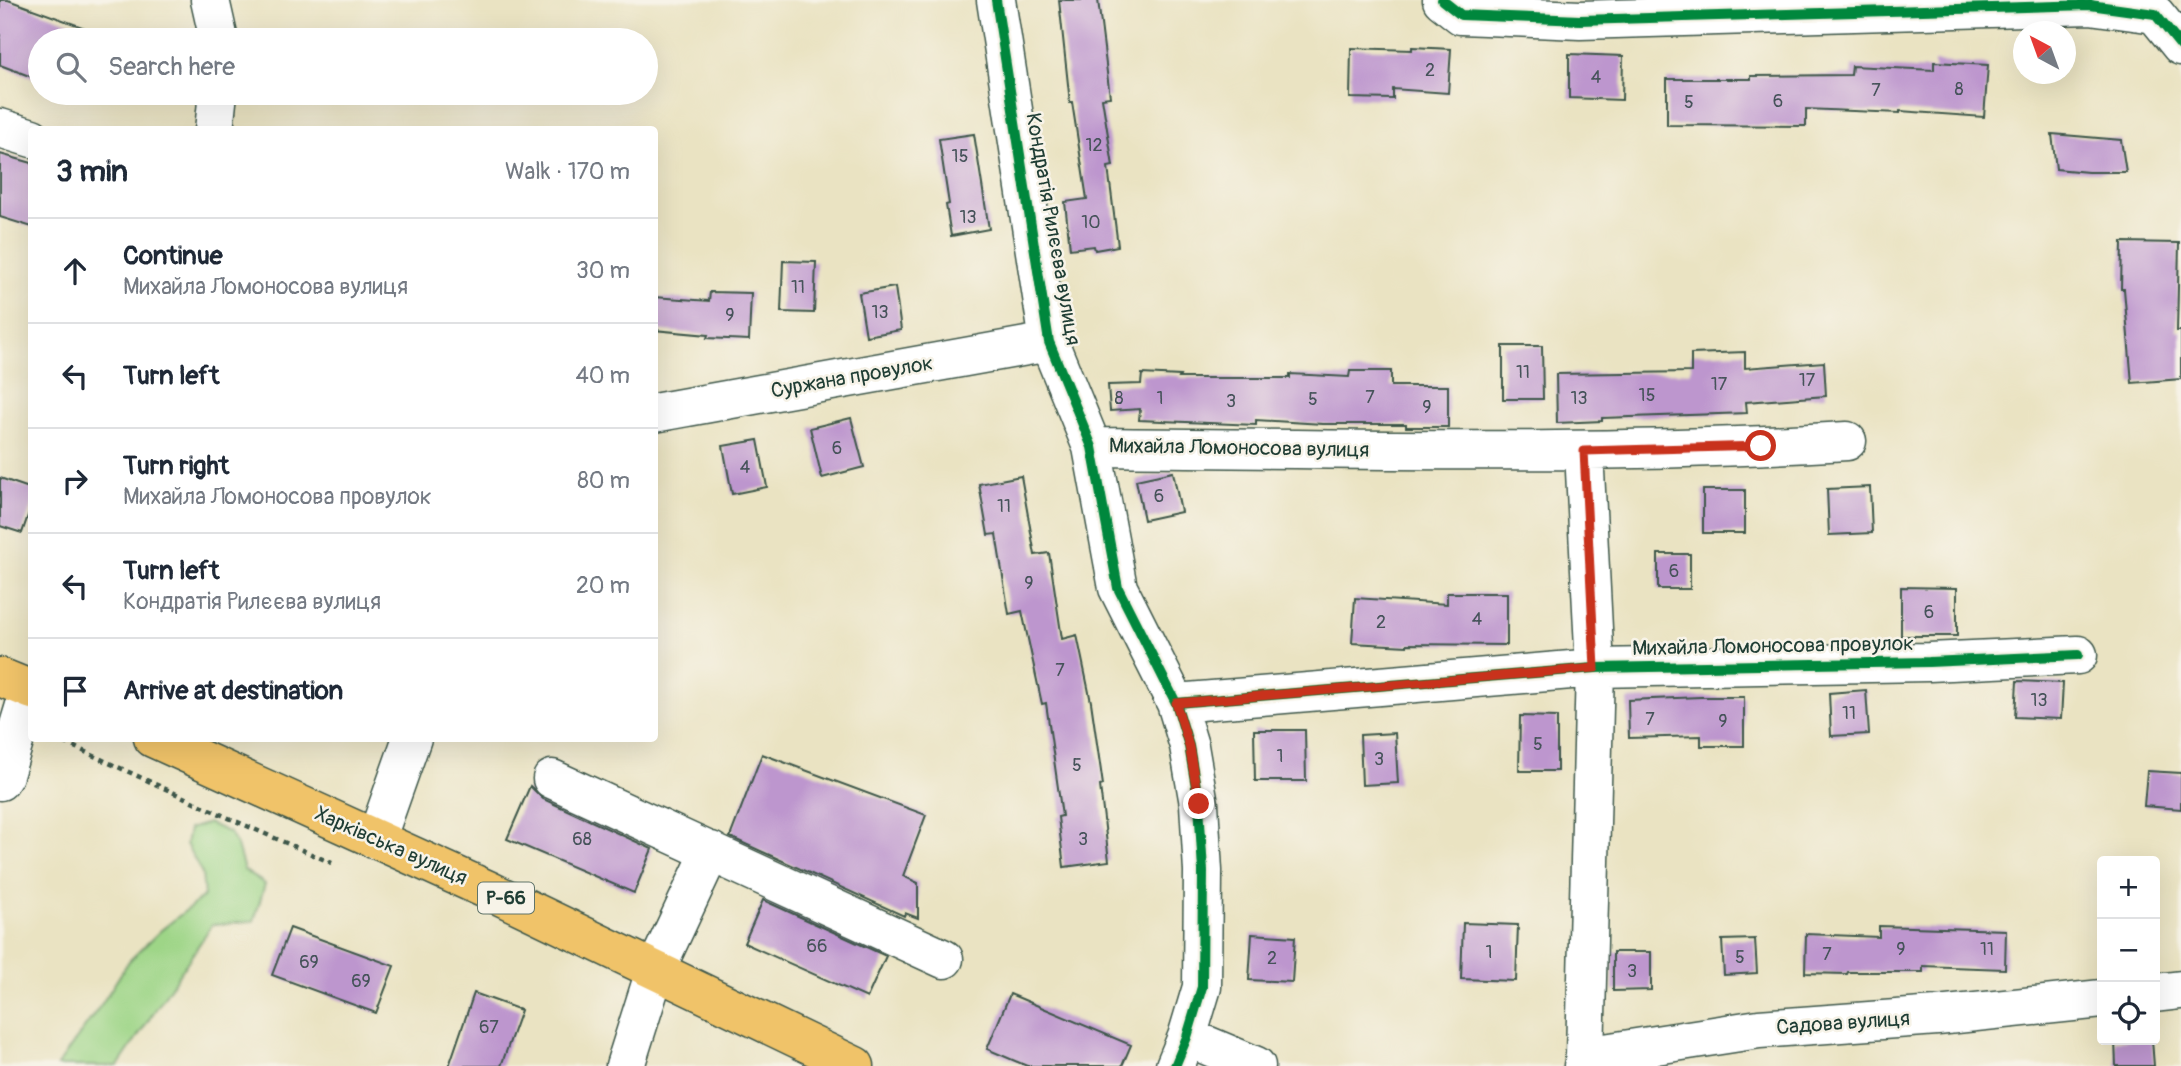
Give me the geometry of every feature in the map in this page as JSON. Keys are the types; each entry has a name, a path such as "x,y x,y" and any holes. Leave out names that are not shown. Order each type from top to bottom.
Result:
{"main road":[{"name":"Харківська вулиця","path":"162,742 488,890 855,1066"}],"street":[{"path":"210,0 216,28"},
{"name":"Кондратія Рилєєва вулиця","path":"996,0 1049,342 1092,447 1118,588 1176,703 1189,746 1199,804 1203,871 1202,987 1181,1052"},
{"path":"1442,0 1461,15 1580,20 2090,5 2155,14 2181,46"},
{"path":"214,126 217,105"},
{"path":"0,128 28,137"},
{"name":"Суржана провулок","path":"658,412 1049,342"},
{"name":"Михайла Ломоносова вулиця","path":"1092,447 1584,451 1847,441"},
{"path":"1584,451 1595,668 1584,1061"},
{"name":"Михайла Ломоносова провулок","path":"1176,703 1595,668 1929,663 2078,655"},
{"path":"0,781 4,775 20,685"},
{"path":"376,840 411,742"},
{"path":"552,779 944,959"},
{"path":"625,1066 655,971 711,852"},
{"path":"2160,992 2181,990"},
{"name":"Садова вулиця","path":"1584,1061 1759,1029 1937,1016 2097,1000"},
{"path":"1181,1052 1256,1066"}],"green space":[{"path":"208,823 230,833 244,870 265,884 254,921 212,925 118,1066 57,1066 129,961 160,931 204,896 202,873 186,844 189,829"}],"building":[{"path":"0,0 8,0 85,28 28,28 28,76 0,65"},
{"path":"1059,0 1098,0 1110,97 1102,98 1113,166 1108,167 1118,246 1095,250 1094,246 1070,249 1065,202 1087,199 1072,102 1070,103"},
{"path":"1412,47 1451,49 1448,93 1393,89 1393,99 1350,98 1351,48 1412,50"},
{"path":"1569,54 1623,56 1622,100 1569,98"},
{"path":"1934,62 1988,65 1984,117 1900,111 1806,109 1806,126 1667,125 1667,79 1851,75 1852,66 1934,70"},
{"path":"974,134 989,229 951,236 939,139"},
{"path":"2052,134 2121,140 2126,172 2056,169"},
{"path":"0,154 28,162 28,226 0,217"},
{"path":"2122,242 2179,243 2177,331 2181,331 2181,379 2132,383 2124,289 2121,289"},
{"path":"783,261 816,262 814,313 781,312"},
{"path":"895,287 901,330 866,336 859,293"},
{"path":"710,292 751,293 749,340 707,338 708,335 658,330 658,297 709,301"},
{"path":"1503,346 1542,346 1543,399 1503,399"},
{"path":"1745,352 1745,368 1824,362 1826,396 1746,402 1747,413 1602,418 1602,421 1557,423 1556,374 1691,372 1691,354"},
{"path":"1350,371 1391,371 1391,386 1448,386 1448,427 1256,420 1256,425 1139,420 1140,409 1110,411 1108,385 1141,384 1142,374 1180,376 1179,378 1290,378 1290,374 1349,377"},
{"path":"851,418 864,467 822,478 810,428"},
{"path":"758,440 767,487 732,494 723,446"},
{"path":"1173,472 1181,512 1144,520 1136,480"},
{"path":"1021,476 1035,555 1049,553 1062,639 1077,635 1091,702 1103,785 1100,786 1109,861 1064,867 1058,817 1062,816 1046,703 1042,704 1022,611 1009,614 996,534 988,535 979,484"},
{"path":"0,478 28,488 28,516 22,533 0,526"},
{"path":"1870,487 1872,533 1829,535 1827,489"},
{"path":"1703,490 1745,490 1745,533 1703,533"},
{"path":"1658,554 1690,554 1690,589 1658,589"},
{"path":"1901,587 1957,588 1957,636 1901,636"},
{"path":"1447,593 1507,593 1507,645 1407,646 1352,643 1355,598 1447,604"},
{"path":"2017,681 2063,683 2061,719 2015,717"},
{"path":"1866,690 1869,734 1831,736 1829,693"},
{"path":"1744,697 1744,746 1701,746 1701,736 1629,738 1628,700"},
{"path":"1520,716 1557,717 1557,771 1519,771"},
{"path":"1254,730 1305,730 1306,781 1255,781"},
{"path":"1395,733 1398,783 1362,785 1360,735"},
{"path":"762,754 926,815 903,876 918,883 918,918 905,913 904,916 730,837"},
{"path":"2147,771 2181,773 2181,809 2144,806"},
{"path":"530,786 543,799 652,849 634,893 507,839"},
{"path":"763,900 886,956 867,998 744,943"},
{"path":"1463,923 1518,925 1516,981 1461,979"},
{"path":"1879,926 2006,930 2005,969 1923,966 1923,972 1805,973 1806,934 1879,937"},
{"path":"290,928 394,966 376,1013 272,975"},
{"path":"1252,934 1295,937 1292,982 1249,980"},
{"path":"1755,939 1757,973 1724,975 1722,940"},
{"path":"1613,952 1651,952 1651,990 1613,991"},
{"path":"474,993 521,1010 501,1066 449,1066"},
{"path":"1010,994 1131,1045 1122,1066 1027,1066 987,1049"},
{"path":"2115,1045 2152,1045 2154,1066 2116,1066"}],"cycle path":[{"path":"996,0 1049,342 1092,447 1118,588 1176,703 1189,746 1199,804 1203,871 1202,987 1175,1066"},
{"path":"1442,0 1461,15 1580,20 2090,5 2155,14 2181,46"},
{"path":"1176,703 1595,668 1929,662 2078,655"}],"route":[{"path":"1199,804 1189,746 1176,703 1595,668 1584,451 1761,446"}]}
